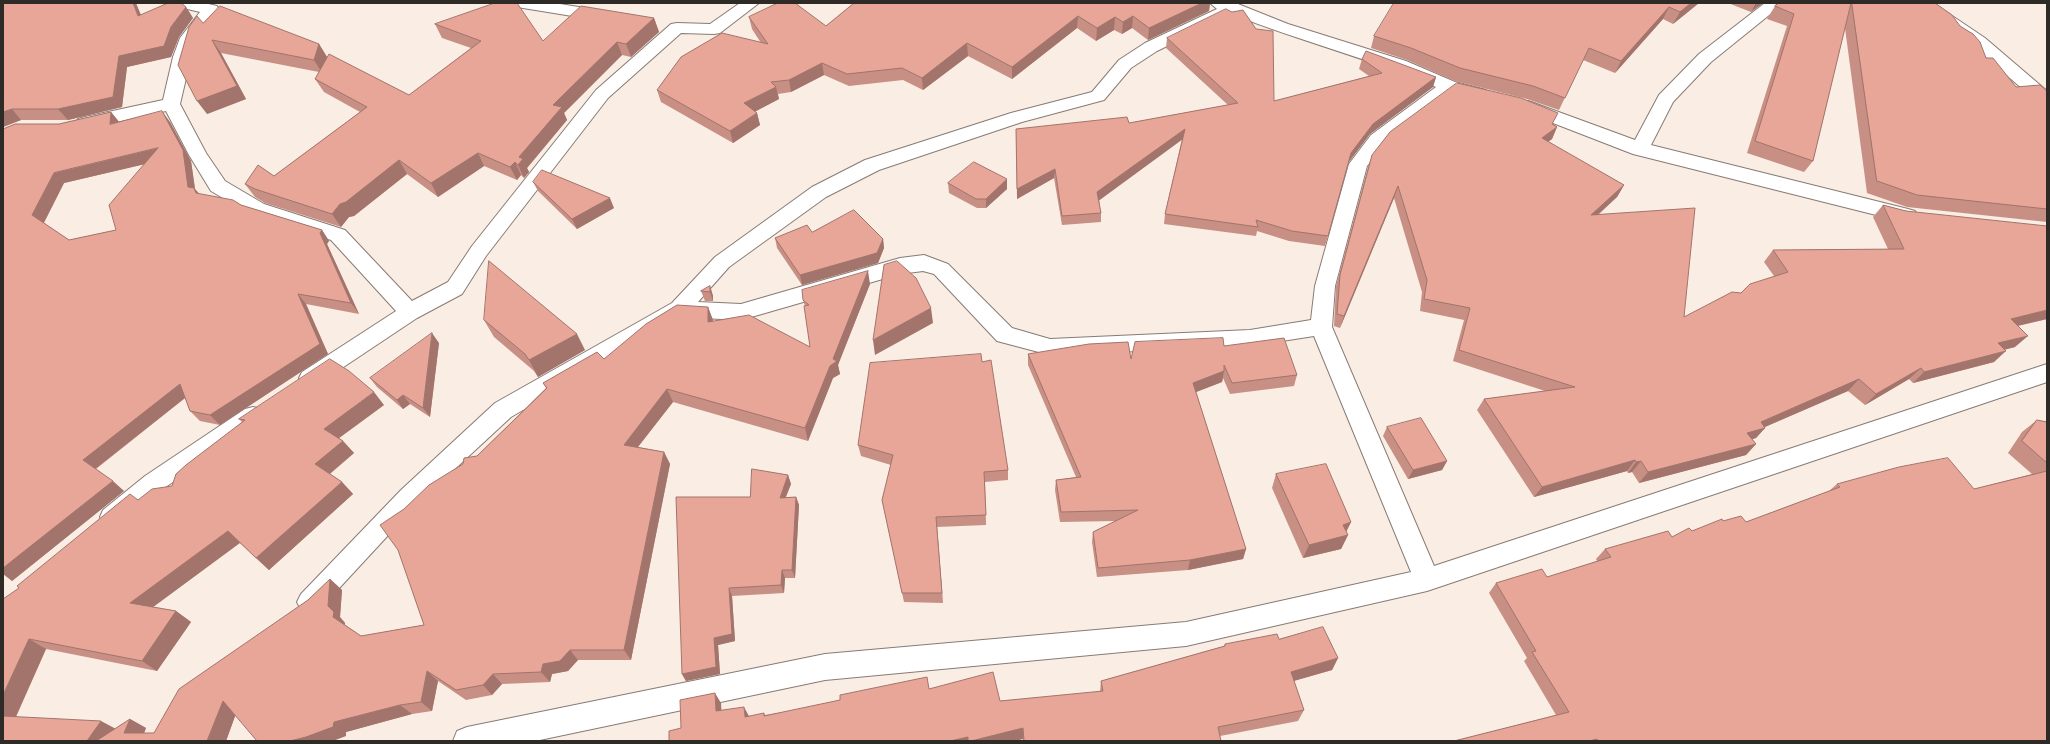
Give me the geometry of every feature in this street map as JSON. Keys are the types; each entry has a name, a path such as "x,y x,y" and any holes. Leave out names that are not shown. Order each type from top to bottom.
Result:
{"street":[{"path":"185,3 211,10 189,38 182,57 181,67 171,104 198,155 218,186 257,209 338,235 410,312"},
{"path":"523,3 616,18"},
{"path":"654,24 677,28 714,29 751,3"},
{"path":"1640,149 1665,99 1705,58 1776,3"},
{"path":"1922,3 1979,42 2047,101"},
{"path":"294,614 310,602 409,497 503,410 679,309 722,262 819,192 872,165 1017,116 1098,96 1125,64 1225,5 1289,30 1400,65 1449,86 1507,101 1640,149 1896,214 1924,218"},
{"path":"292,391 410,312 455,288 479,251 602,94 677,28"},
{"path":"1427,580 1368,434 1321,327 1325,286 1358,164 1378,139 1449,86"},
{"path":"68,127 171,104"},
{"path":"679,309 742,312 900,266 924,263 941,269 1005,335 1050,347 1250,338 1321,327"},
{"path":"467,741 619,711 825,667 1186,634 1427,580 2047,373"},
{"path":"99,527 153,483 272,404"}],"building":[{"path":"3,3 133,3 138,16 168,3 181,3 186,7 171,27 164,46 119,56 113,97 58,109 12,109 3,112"},
{"path":"495,3 517,3 543,41 581,6 654,18 626,44 617,42 553,105 562,107 519,157 523,159 518,165 515,162 510,167 478,153 431,183 399,160 346,202 340,204 332,214 255,189 245,184 258,165 274,176 367,107 315,79 329,54 409,95 481,41 435,24"},
{"path":"778,3 795,3 826,26 854,3 1202,3 1149,28 1133,16 1123,22 1115,17 1097,28 1078,16 1012,67 967,43 922,78 902,68 847,74 822,63 789,80 771,82 776,87 744,103 757,113 730,131 657,90 681,57 722,33 768,44 749,17"},
{"path":"1394,3 1691,3 1680,12 1669,7 1621,61 1589,48 1565,98 1533,86 1460,68 1411,48 1374,36"},
{"path":"1779,3 1851,3 1813,161 1755,141 1794,14 1775,6"},
{"path":"1852,3 1935,3 1952,15 1960,26 1973,34 1980,42 1986,58 1993,58 2016,87 2040,85 2047,91 2047,209 1917,195 1877,181"},
{"path":"220,6 319,44 314,60 212,40 237,86 197,101 178,65 189,27 197,16 203,23"},
{"path":"1226,9 1232,12 1243,10 1256,29 1273,31 1274,101 1382,73 1362,59 1366,51 1436,77 1373,124 1351,153 1328,236 1292,231 1256,220 1258,227 1165,214 1185,129 1097,192 1101,213 1062,216 1055,169 1017,189 1016,129 1127,117 1129,123 1238,103 1167,38"},
{"path":"1457,83 1521,98 1558,113 1552,124 1557,127 1542,138 1624,185 1591,215 1695,208 1684,317 1732,292 1741,293 1750,284 1788,272 1773,250 1904,249 1883,205 1906,211 2047,226 2047,310 2011,319 2028,336 1998,343 2006,351 1924,372 1921,368 1876,394 1859,379 1761,422 1765,428 1747,433 1756,444 1648,472 1641,461 1636,462 1635,460 1542,487 1484,399 1575,387 1459,350 1470,308 1424,299 1427,280 1398,186 1344,316 1337,314 1340,275 1372,155 1390,132"},
{"path":"162,111 183,150 188,187 194,188 196,193 233,200 241,205 322,230 320,233 351,303 298,294 320,344 210,415 190,411 180,384 83,460 113,481 3,568 3,129 15,124 59,124 111,112 110,124","holes":["158,148 109,205 116,230 69,240 32,215 54,173"]},
{"path":"974,162 1007,179 986,199 976,199 948,183"},
{"path":"542,170 610,198 572,219 533,182"},
{"path":"854,210 883,239 877,253 800,275 775,238 807,225 812,232"},
{"path":"489,261 577,334 529,360 525,354 484,320"},
{"path":"897,261 916,278 931,308 873,340 884,265"},
{"path":"868,271 833,359 837,361 830,366 805,428 667,389 624,445 664,452 624,650 570,650 560,661 543,664 541,672 493,674 483,685 456,690 427,671 421,702 400,705 334,722 333,727 290,741 257,741 223,701 207,741 96,741 130,719 124,733 154,733 179,689 308,600 330,579 328,606 334,612 333,617 361,636 424,625 398,550 380,525 404,509 429,485 463,464 464,458 477,456 547,388 543,383 597,352 604,359 646,324 677,305 708,307 708,322 749,315 810,347 804,306 809,305 803,300 802,290"},
{"path":"710,286 710,292 701,291"},
{"path":"432,333 423,408 403,395 397,400 370,378"},
{"path":"1223,338 1224,346 1284,338 1297,375 1232,383 1224,365 1224,371 1193,383 1246,549 1190,560 1098,568 1093,532 1138,510 1061,512 1056,480 1081,477 1028,354 1089,344 1128,342 1131,359 1135,342"},
{"path":"981,354 982,362 991,360 1008,470 984,472 986,515 936,517 942,593 902,593 882,500 893,455 858,445 870,363"},
{"path":"330,359 349,371 374,392 324,429 343,441 315,464 342,482 256,558 228,531 130,603 176,611 142,661 29,639 3,695 3,599 19,588 17,586 130,494 138,500 152,489 172,486 176,474 245,420 239,419"},
{"path":"1421,418 1447,461 1413,470 1387,427"},
{"path":"2037,420 2047,422 2047,463 2022,441"},
{"path":"1948,458 1974,489 2047,471 2047,741 1598,741 1597,739 1589,741 1454,741 1569,712 1532,652 1536,651 1496,583 1542,569 1547,577 1611,557 1605,549 1668,531 1672,537 1689,528 1692,531 1722,519 1723,521 1741,516 1746,522 1840,487 1837,484 1899,467"},
{"path":"1326,464 1351,522 1343,525 1348,535 1309,545 1276,474"},
{"path":"752,469 788,475 780,498 796,497 792,570 782,570 781,585 729,588 732,634 714,638 716,667 682,674 676,497 750,497"},
{"path":"1323,627 1338,658 1291,672 1304,710 1218,727 1221,741 1024,741 1023,728 971,741 968,741 968,737 950,741 669,741 669,731 681,728 680,700 715,693 716,711 744,707 745,717 764,713 764,716 840,700 840,695 927,677 929,689 993,672 1000,701 1103,691 1101,681 1225,646 1225,644 1277,634 1279,639"},
{"path":"3,716 101,721 87,741 3,741"}]}
